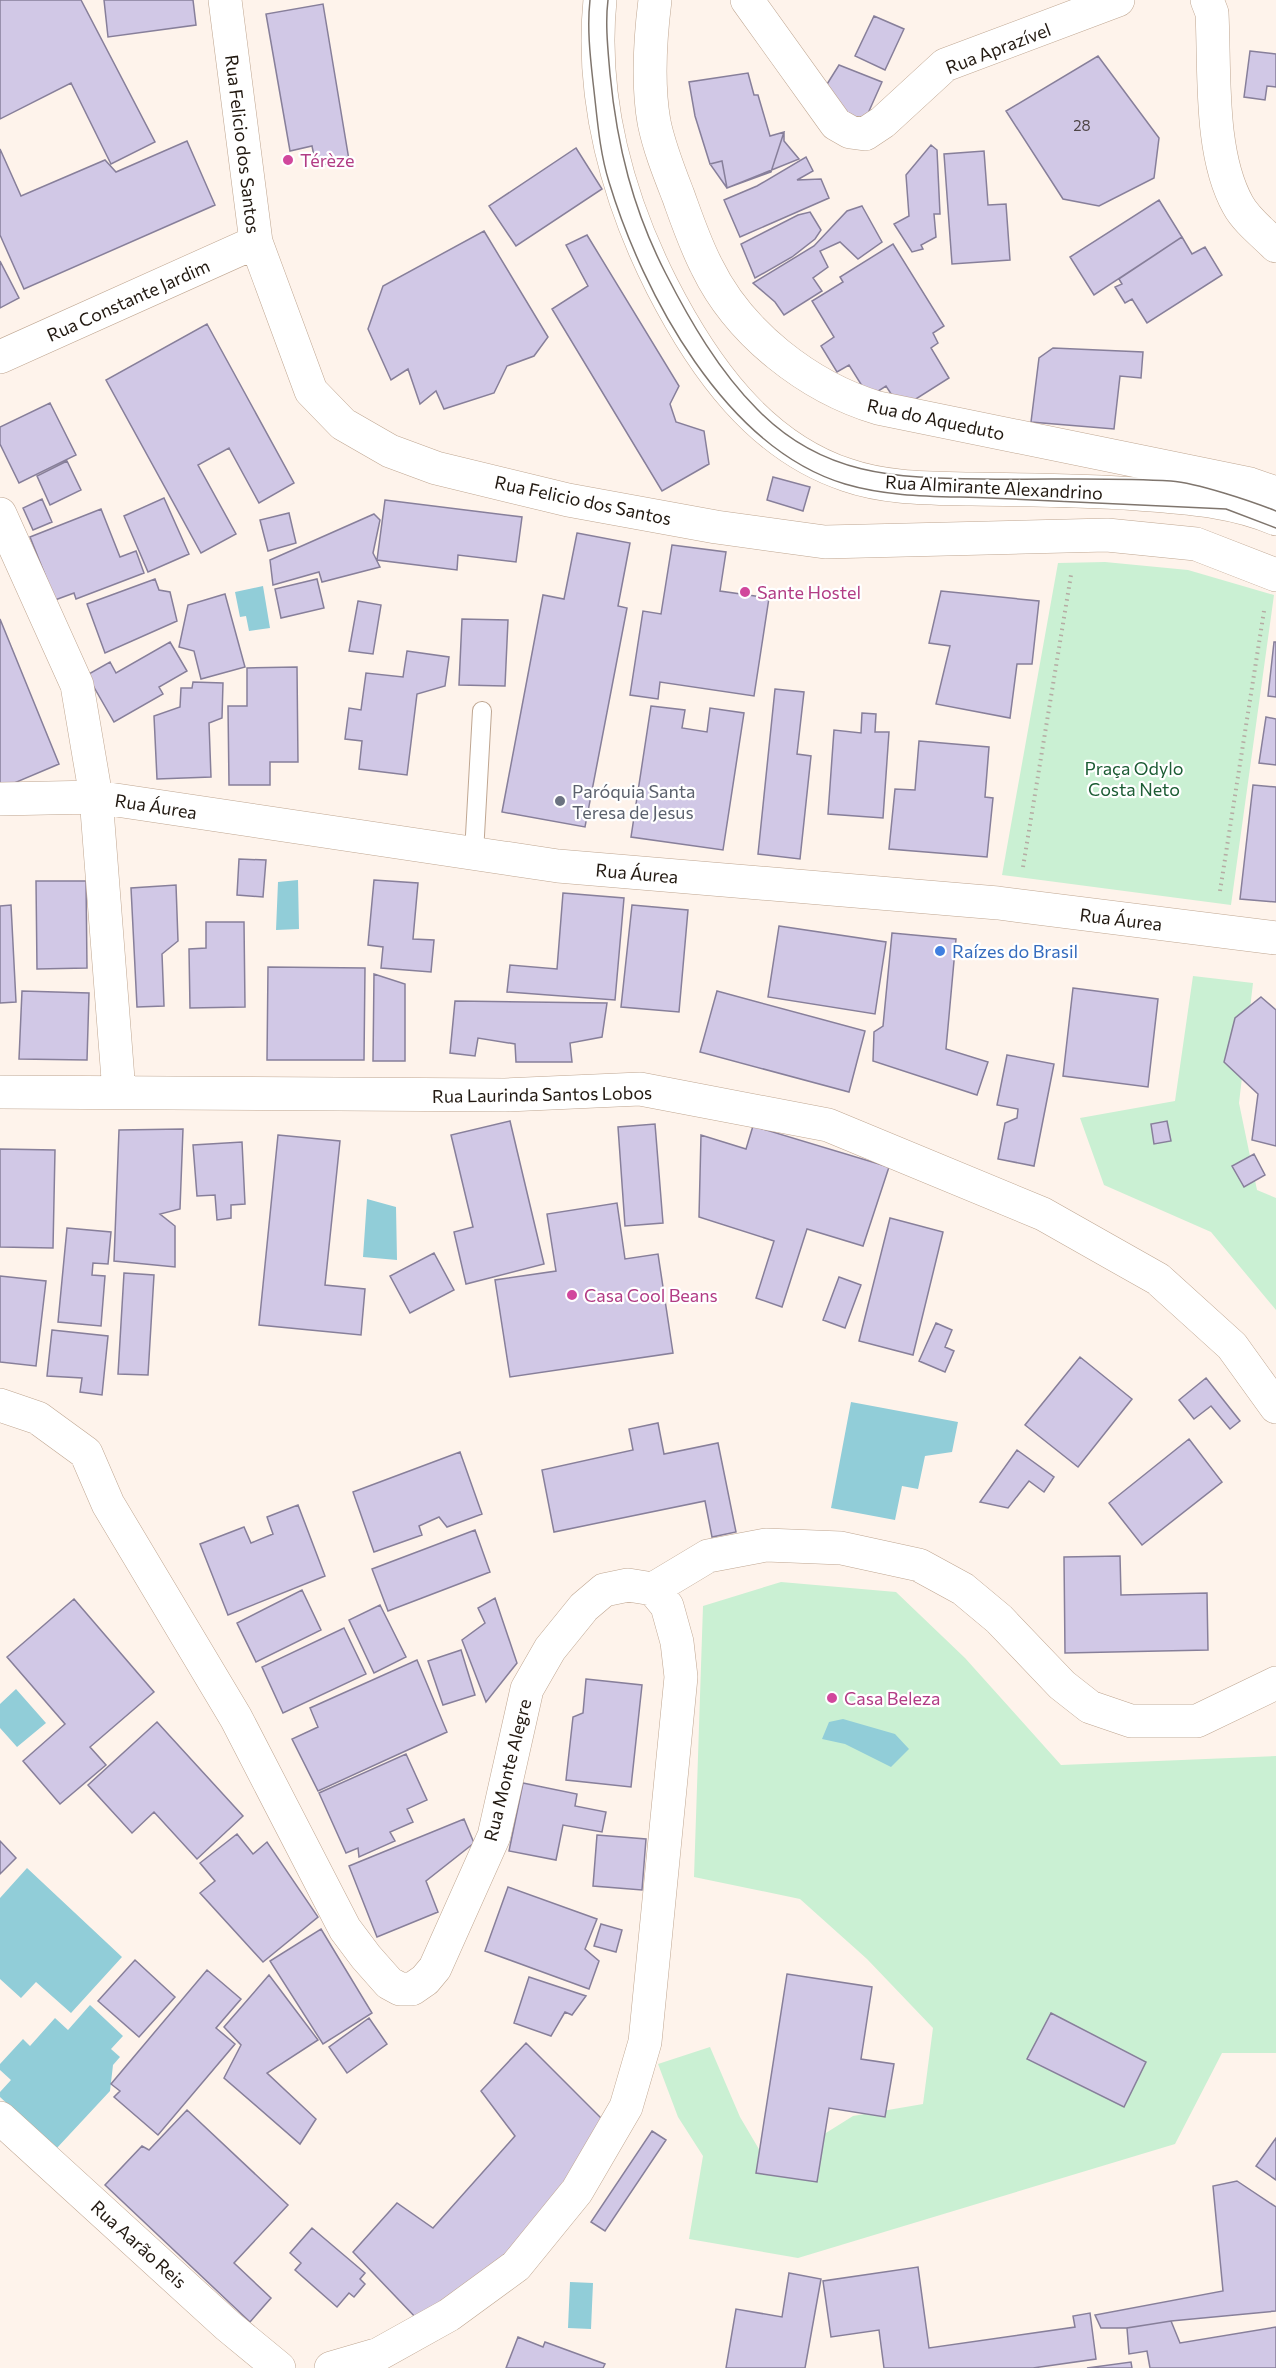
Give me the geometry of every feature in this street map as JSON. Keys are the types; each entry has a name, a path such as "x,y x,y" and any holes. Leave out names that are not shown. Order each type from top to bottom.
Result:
{"street":[{"name":"Rua Felicio dos Santos","path":"225,0 256,242 311,391 343,424 390,451 436,468 568,500 716,527 825,542 1107,535 1196,544 1276,575"},
{"name":"Rua Almirante Alexandrino","path":"600,0 599,50 608,138 617,179 632,220 670,301 697,346 735,398 776,437 827,467 848,476 888,484 1096,491 1213,500 1276,519"},
{"name":"Rua do Aqueduto","path":"655,0 650,38 654,123 692,233 707,268 740,318 788,362 819,383 857,402 878,408 1250,484 1276,493"},
{"name":"Rua Aprazível","path":"747,0 836,124 850,132 865,134 883,122 945,65 1118,0"},
{"path":"1207,0 1212,13 1217,129 1225,170 1239,206 1276,246"},
{"name":"Rua Constante Jardim","path":"0,357 256,242"},
{"path":"0,514 77,685 96,797 119,1092"},
{"name":"Rua Áurea","path":"0,799 96,797 558,866 1017,906 1276,938"},
{"name":"Rua Laurinda Santos Lobos","path":"0,1092 505,1095 640,1089 828,1125 1043,1214 1158,1279 1232,1346 1276,1407"},
{"name":"Rua Monte Alegre","path":"0,1404 38,1418 86,1453 108,1504 236,1718 345,1929 374,1966 390,1983 400,1989 412,1989 425,1980 435,1968 452,1932 494,1836 527,1689 550,1649 584,1607 604,1590 628,1585 653,1589"},
{"path":"331,2368 379,2354 439,2321 516,2266 577,2191 627,2107 645,2042 681,1677 677,1642 668,1606 653,1589 708,1556 766,1545 840,1548 919,1564 963,1589 999,1619 1062,1685 1089,1707 1131,1721 1197,1721 1276,1683"},
{"name":"Rua Aarão Reis","path":"0,2118 228,2326 279,2368"}],"lane":[{"path":"474,853 482,711"}],"path":[{"path":"1017,906 1073,563"},
{"path":"1215,931 1265,606"}],"green space":[{"name":"Praça Odylo Costa Neto","path":"1105,562 1188,570 1274,595 1231,905 1002,875 1058,563"},
{"path":"1193,976 1253,983 1239,1103 1257,1190 1276,1198 1276,1310 1211,1232 1104,1185 1080,1118 1175,1101"},
{"path":"781,1582 896,1592 965,1658 1061,1765 1276,1756 1276,2053 1222,2053 1175,2144 798,2258 689,2239 703,2156 678,2117 658,2064 710,2047 740,2117 770,2168 853,2116 923,2104 933,2028 867,1959 800,1899 694,1877 703,1606"}],"water":[{"path":"263,586 270,628 249,631 246,616 240,617 235,592"},
{"path":"298,880 299,929 276,930 278,882"},
{"path":"367,1199 396,1207 397,1260 363,1257"},
{"path":"851,1402 958,1422 952,1452 925,1456 918,1489 902,1486 895,1520 831,1508"},
{"path":"16,1689 46,1723 17,1747 0,1728 0,1704"},
{"path":"843,1719 895,1734 909,1749 891,1767 845,1744 822,1739 829,1722"},
{"path":"27,1868 122,1957 71,2013 36,1982 21,1998 0,1979 0,1898"},
{"path":"90,2005 123,2036 111,2049 120,2057 113,2065 110,2091 56,2149 0,2097 0,2092 11,2080 0,2070 0,2064 23,2039 30,2046 55,2018 68,2030"},
{"path":"570,2282 593,2283 591,2329 568,2328"}],"building":[{"path":"0,0 81,0 155,142 111,164 71,83 0,119"},
{"path":"104,0 193,0 196,25 108,37"},
{"path":"323,4 349,160 316,166 312,146 290,151 266,14"},
{"path":"874,16 904,29 885,70 855,56"},
{"path":"1250,51 1276,54 1276,87 1267,86 1265,100 1244,97"},
{"path":"1098,56 1159,138 1154,178 1099,206 1063,199 1006,111"},
{"path":"839,65 882,82 861,129 824,89"},
{"path":"748,73 754,95 758,95 770,136 784,132 771,172 727,188 722,161 710,164 695,116 689,82"},
{"path":"748,73 754,95 758,95 770,136 784,132 784,141 799,159 727,188 710,164 695,116 689,82"},
{"path":"187,141 215,205 24,289 0,235 0,149 21,196 105,160 116,172"},
{"path":"931,145 937,150 940,214 934,214 936,237 921,245 923,249 912,252 894,224 909,216 906,175"},
{"path":"576,148 602,189 516,246 489,206"},
{"path":"984,151 988,205 1006,204 1010,260 952,264 944,154"},
{"path":"806,157 813,171 797,180 821,179 829,198 740,237 724,200 757,186"},
{"path":"1159,200 1182,237 1094,295 1070,257"},
{"path":"862,206 882,242 858,259 840,242 820,251 828,267 813,278 822,291 784,315 775,302 753,283 814,246 847,211"},
{"path":"810,212 821,230 815,239 792,257 755,278 741,244 798,215"},
{"path":"484,231 548,337 534,356 507,366 494,393 444,409 436,391 420,404 408,369 391,380 368,329 383,286"},
{"path":"587,235 679,386 670,404 676,422 704,431 709,464 662,491 552,309 588,286 566,245"},
{"path":"1182,237 1192,254 1205,247 1222,275 1147,323 1132,299 1125,303 1115,287 1122,284 1119,279"},
{"path":"893,244 944,326 933,333 938,343 931,348 949,378 908,404 897,403 886,386 869,397 849,365 837,372 821,346 834,337 812,301 843,282 840,277"},
{"path":"0,261 19,298 0,308"},
{"path":"207,324 294,483 259,503 229,448 198,465 236,534 201,553 106,380"},
{"path":"1053,348 1143,352 1141,378 1120,376 1114,429 1031,422 1039,358"},
{"path":"50,403 76,455 19,483 0,444 0,427"},
{"path":"67,461 81,490 50,505 37,476"},
{"path":"773,477 810,487 803,511 767,500"},
{"path":"164,498 189,554 148,572 124,516"},
{"path":"42,499 52,522 33,530 23,508"},
{"path":"385,500 522,517 516,562 458,555 457,570 377,560"},
{"path":"101,509 120,557 136,551 144,573 76,599 74,593 55,600 30,537"},
{"path":"289,513 296,543 268,551 260,520"},
{"path":"374,514 380,520 373,553 380,567 322,582 319,572 273,585 270,560"},
{"path":"577,533 630,543 618,606 627,608 585,827 502,812 543,595 564,599"},
{"path":"672,545 726,552 720,591 769,598 754,696 660,682 658,699 630,695 643,611 661,614"},
{"path":"155,579 159,590 170,592 177,621 105,653 87,604"},
{"path":"317,579 324,608 281,618 275,589"},
{"path":"941,591 1039,601 1032,664 1017,664 1010,718 936,704 950,646 929,643"},
{"path":"225,594 245,667 201,679 194,651 179,647 188,605"},
{"path":"358,601 381,605 373,654 349,651"},
{"path":"0,619 59,764 0,789"},
{"path":"462,619 508,620 505,686 459,685"},
{"path":"170,642 187,671 159,687 163,694 114,722 87,675 110,662 116,673"},
{"path":"1274,642 1276,642 1276,697 1268,696"},
{"path":"407,651 449,657 445,686 417,694 407,775 359,769 362,741 345,739 349,708 361,710 366,673 403,677"},
{"path":"297,667 298,762 270,762 270,785 229,785 228,706 247,706 247,668"},
{"path":"193,682 223,683 222,718 209,723 211,777 157,779 154,716 180,707 181,688 192,688"},
{"path":"775,689 804,692 797,754 811,756 800,859 758,854"},
{"path":"651,706 685,710 682,728 707,732 710,708 744,713 723,850 631,837"},
{"path":"862,713 876,714 875,732 889,732 883,818 828,814 834,730 861,733"},
{"path":"1266,717 1276,719 1276,765 1259,763"},
{"path":"919,741 989,747 985,797 993,798 987,857 889,849 895,789 915,790"},
{"path":"1253,785 1276,787 1276,902 1240,899"},
{"path":"239,859 266,860 263,897 237,895"},
{"path":"374,880 418,883 413,939 434,940 431,972 381,968 383,947 368,945"},
{"path":"36,881 86,881 87,968 37,969"},
{"path":"176,885 178,941 162,954 164,1006 137,1007 131,888"},
{"path":"563,893 624,898 615,1000 507,992 510,965 557,969"},
{"path":"11,905 16,1002 0,1003 0,906"},
{"path":"632,905 688,910 679,1012 621,1007"},
{"path":"206,922 244,922 245,1007 190,1008 189,949 206,948"},
{"path":"779,926 886,942 875,1014 768,997"},
{"path":"892,933 956,939 946,1049 988,1062 977,1095 873,1061 874,1032 883,1026"},
{"path":"268,967 365,968 364,1060 267,1060"},
{"path":"374,974 405,984 405,1061 373,1061"},
{"path":"1073,988 1158,999 1148,1087 1063,1076"},
{"path":"22,991 89,993 87,1060 19,1059"},
{"path":"717,991 865,1031 849,1092 700,1052"},
{"path":"1261,997 1276,1010 1276,1146 1252,1140 1258,1094 1224,1062 1235,1018"},
{"path":"455,1001 607,1003 602,1037 570,1043 572,1062 516,1062 515,1044 478,1038 475,1056 450,1053"},
{"path":"1007,1055 1054,1064 1034,1166 998,1159 1005,1123 1017,1118 1018,1109 997,1105"},
{"path":"510,1121 544,1264 466,1284 454,1232 473,1227 451,1135"},
{"path":"1167,1121 1171,1141 1154,1144 1151,1124"},
{"path":"655,1124 663,1223 625,1226 618,1127"},
{"path":"753,1126 889,1167 863,1246 807,1229 782,1307 756,1298 774,1241 699,1217 701,1135 746,1149"},
{"path":"183,1129 180,1209 160,1214 175,1226 175,1267 114,1261 119,1130"},
{"path":"278,1135 340,1141 325,1285 365,1289 361,1335 259,1325"},
{"path":"242,1142 245,1204 231,1205 231,1218 217,1220 215,1195 197,1196 193,1145"},
{"path":"0,1149 55,1150 53,1248 0,1247"},
{"path":"1254,1154 1265,1175 1244,1187 1232,1166"},
{"path":"617,1203 625,1259 658,1254 673,1353 510,1377 495,1280 556,1271 547,1214"},
{"path":"890,1218 943,1232 913,1355 859,1341"},
{"path":"67,1228 111,1232 108,1264 93,1263 92,1275 105,1276 101,1326 58,1322"},
{"path":"434,1253 454,1290 410,1313 390,1276"},
{"path":"124,1273 154,1275 148,1375 118,1374"},
{"path":"0,1276 46,1281 36,1366 0,1362"},
{"path":"839,1277 861,1285 845,1328 823,1320"},
{"path":"936,1323 952,1330 945,1347 954,1351 945,1372 919,1361"},
{"path":"52,1330 108,1336 102,1395 80,1392 82,1378 47,1376"},
{"path":"1080,1357 1132,1399 1078,1467 1025,1425"},
{"path":"1206,1378 1240,1421 1230,1429 1211,1406 1194,1419 1179,1400"},
{"path":"658,1423 664,1454 718,1443 736,1532 712,1537 705,1501 554,1532 542,1470 633,1450 629,1429"},
{"path":"1189,1439 1222,1482 1142,1545 1109,1503"},
{"path":"1017,1450 1054,1477 1044,1492 1029,1481 1008,1508 980,1502"},
{"path":"460,1452 482,1514 447,1527 439,1517 419,1526 422,1535 374,1552 353,1492"},
{"path":"298,1505 325,1576 228,1615 200,1544 244,1527 251,1543 273,1534 267,1517"},
{"path":"475,1530 490,1572 388,1611 372,1569"},
{"path":"1120,1556 1121,1595 1207,1593 1208,1650 1065,1653 1064,1557"},
{"path":"302,1590 321,1630 256,1662 237,1623"},
{"path":"495,1598 517,1663 486,1702 462,1640 485,1623 478,1608"},
{"path":"74,1599 154,1692 90,1747 106,1765 60,1804 23,1761 65,1724 7,1657"},
{"path":"380,1605 406,1657 374,1673 349,1620"},
{"path":"344,1628 366,1674 283,1713 262,1667"},
{"path":"461,1650 475,1695 443,1705 428,1661"},
{"path":"417,1660 447,1732 318,1791 292,1739 318,1727 310,1708"},
{"path":"586,1679 642,1685 631,1787 566,1780 573,1717 583,1713"},
{"path":"157,1722 243,1816 197,1859 154,1812 132,1833 88,1785"},
{"path":"406,1754 427,1800 407,1809 413,1822 390,1832 395,1841 359,1857 358,1848 346,1853 319,1793"},
{"path":"523,1783 577,1794 575,1806 606,1812 602,1832 563,1825 556,1860 509,1851"},
{"path":"464,1819 474,1843 426,1881 438,1912 377,1937 349,1866"},
{"path":"237,1834 253,1854 267,1842 318,1917 263,1962 200,1893 215,1881 200,1863"},
{"path":"597,1835 646,1839 642,1890 593,1886"},
{"path":"0,1841 16,1858 0,1874"},
{"path":"508,1887 597,1919 585,1949 599,1961 589,1989 485,1951"},
{"path":"601,1924 622,1930 616,1952 594,1946"},
{"path":"321,1929 372,2013 323,2044 270,1961"},
{"path":"135,1960 175,1997 139,2037 98,2001"},
{"path":"207,1970 241,1999 216,2028 235,2044 158,2135 114,2097 120,2091 111,2084"},
{"path":"787,1974 872,1987 861,2059 894,2064 885,2117 829,2108 817,2182 756,2173"},
{"path":"269,1975 318,2040 267,2073 316,2119 300,2144 224,2078 241,2045 224,2027"},
{"path":"529,1977 586,1996 572,2015 565,2012 551,2036 514,2023"},
{"path":"1051,2013 1146,2062 1124,2107 1027,2059"},
{"path":"369,2018 387,2044 347,2073 329,2047"},
{"path":"526,2043 610,2127 517,2250 419,2321 353,2252 397,2203 433,2228 515,2136 481,2091"},
{"path":"187,2110 288,2205 234,2263 271,2298 250,2322 105,2185 142,2146 149,2150"},
{"path":"652,2131 666,2140 605,2231 591,2222"},
{"path":"1276,2138 1276,2180 1256,2166"},
{"path":"1237,2181 1276,2207 1276,2311 1171,2321 1127,2328 1101,2328 1095,2315 1223,2291 1213,2186"},
{"path":"312,2228 365,2273 360,2279 365,2284 354,2297 349,2293 337,2307 295,2270 301,2263 290,2253"},
{"path":"918,2267 929,2348 1075,2327 1073,2316 1090,2313 1096,2359 1033,2368 884,2368 879,2330 831,2337 823,2281"},
{"path":"789,2273 821,2279 805,2368 726,2368 736,2309 782,2317"},
{"path":"1171,2321 1180,2343 1276,2327 1276,2368 1150,2368 1147,2351 1129,2354 1127,2328"},
{"path":"518,2337 543,2347 545,2342 605,2364 603,2368 506,2368"},
{"path":"1131,2362 1132,2368 1087,2368"}],"tram line":[{"path":"590,0 590,51 597,120 609,182 624,226 643,271 667,317 695,362 727,402 762,437 802,465 845,484 863,489 917,496 1226,509 1276,528"},
{"path":"608,0 608,46 617,127 628,177 644,226 666,274 706,345 743,394 782,431 807,448 834,460 861,469 890,474 950,478 1124,479 1182,482 1276,511"}],"place":[{"name":"Térèze","path":"288,160"},
{"name":"Sante Hostel","path":"745,592"},
{"name":"Paróquia Santa Teresa de Jesus","path":"560,801"},
{"name":"Raízes do Brasil","path":"940,951"},
{"name":"Casa Cool Beans","path":"572,1295"},
{"name":"Casa Beleza","path":"832,1698"}]}
